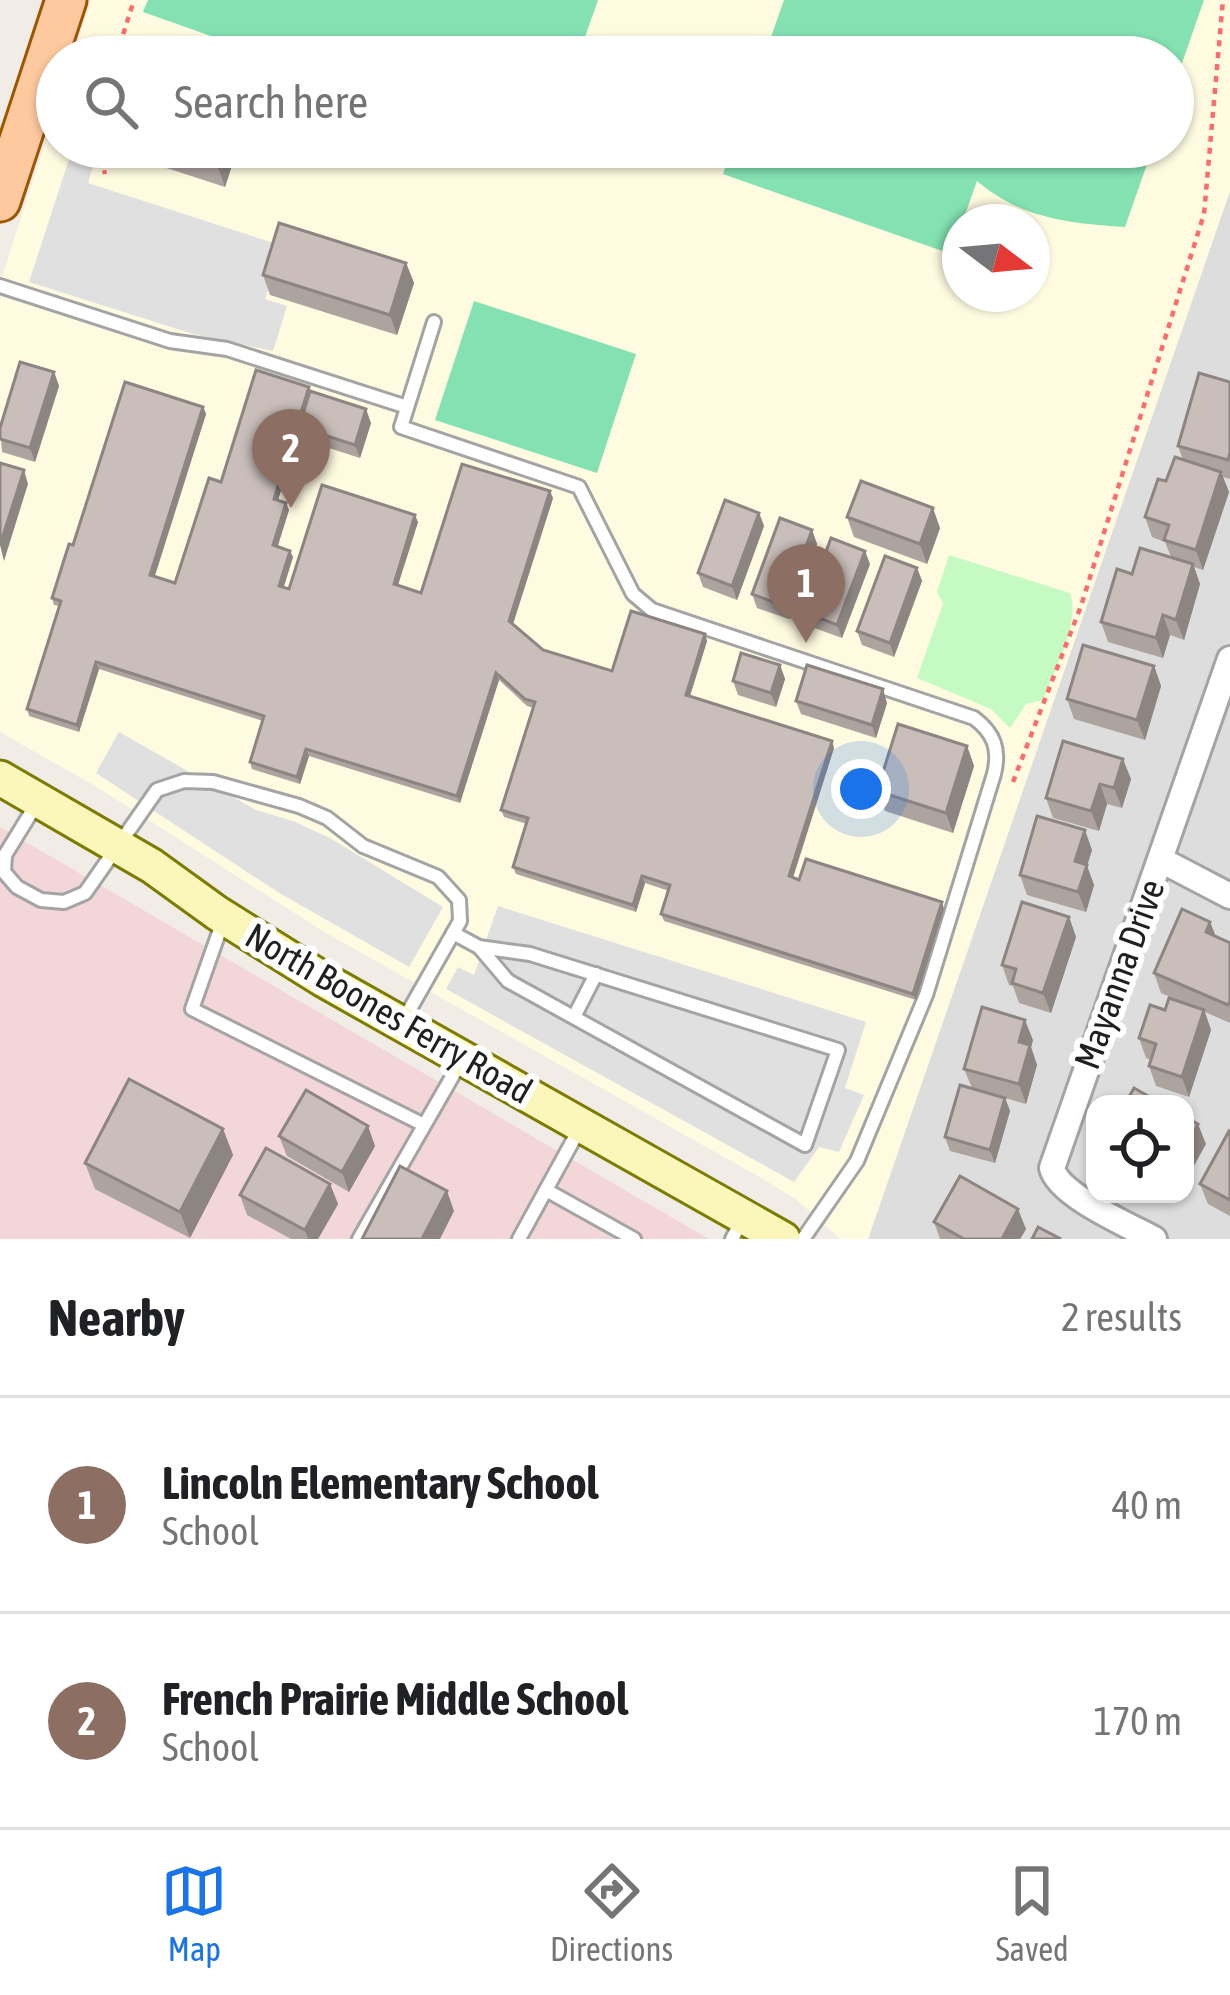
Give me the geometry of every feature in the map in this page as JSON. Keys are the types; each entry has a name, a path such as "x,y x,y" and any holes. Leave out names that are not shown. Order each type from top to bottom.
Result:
{"main road":[{"path":"49,36 66,0"},
{"path":"0,201 15,108 36,64"},
{"name":"North Boones Ferry Road","path":"0,778 118,844 225,918 401,1024 582,1125 738,1228 783,1239"}],"street":[{"name":"Mayanna Drive","path":"1154,1239 1064,1188 1052,1175 1052,1168 1230,659"},
{"path":"1161,860 1230,896"}],"lane":[{"path":"0,286 170,341 227,350 407,407"},
{"path":"434,322 401,427 579,487 633,593 652,610 974,718 992,736 997,761 926,995 857,1161 803,1239"},
{"path":"39,800 5,855 4,872 17,887 41,900 64,902 85,893 157,790 184,781 213,782 313,812 363,846 447,882 461,911 401,1024"},
{"path":"225,918 192,1009 424,1125"},
{"path":"453,933 479,947 530,954 838,1050 805,1145 508,981 479,947"},
{"path":"574,1017 596,974"},
{"path":"359,1239 463,1058"},
{"path":"519,1239 582,1125"},
{"path":"546,1190 634,1239"}],"path":[{"path":"123,36 134,0"},
{"path":"1008,794 1081,606 1204,214 1223,0"},
{"path":"103,168 105,174"}],"shaded area":[{"path":"91,0 1230,0 1230,191 868,1239 840,1239 797,1200 763,1179 326,933 95,786 0,732 0,283 37,168 1194,168 1194,36 80,36"},
{"path":"66,168 92,168 88,183 283,246 265,299 287,306 273,351 193,334 29,282"},
{"path":"1230,191 1230,1239 868,1239"},
{"path":"119,732 256,810 330,838 443,907 409,967 281,894 96,773"},
{"path":"0,827 709,1239 0,1239"},
{"path":"498,906 866,1022 845,1088 864,1095 839,1152 819,1147 794,1182 446,989 458,967 474,975"}],"green space":[{"path":"148,0 598,0 585,36 211,36 143,12"},
{"path":"784,0 1204,0 1191,36 771,36"},
{"path":"725,168 1146,168 1125,227 1050,217 1050,204 1011,204 977,181 969,204 942,204 942,251 723,174"},
{"path":"474,301 636,354 597,473 435,420"},
{"path":"949,555 1070,593 1069,633 1043,700 1026,704 1010,728 991,709 917,678 943,604 937,592"}],"building":[{"path":"279,223 406,263 390,315 263,275"},
{"path":"20,362 54,372 30,448 0,439"},
{"path":"256,370 309,387 274,499 286,503 273,545 290,551 279,586 289,589 322,485 415,515 394,584 421,593 462,464 550,491 509,621 543,650 612,671 631,611 705,634 686,695 832,741 789,876 799,880 806,859 942,902 913,994 661,914 670,885 642,876 633,905 513,867 528,818 501,810 535,702 496,673 457,796 306,749 297,777 250,762 264,716 96,662 77,725 27,709 61,601 52,598 125,382 203,407 150,575 175,583 209,478 221,482"},
{"path":"1199,373 1230,382 1228,460 1178,446"},
{"path":"310,391 366,409 355,445 299,427"},
{"path":"1175,457 1221,472 1196,550 1164,540 1169,525 1145,517 1158,479 1166,481"},
{"path":"0,463 24,470 0,545"},
{"path":"861,481 933,508 920,544 847,517"},
{"path":"725,500 759,513 732,586 698,573"},
{"path":"780,518 812,530 784,606 752,594"},
{"path":"831,538 865,551 837,625 804,612"},
{"path":"1140,548 1193,564 1176,620 1163,615 1156,638 1101,622 1117,569 1132,574"},
{"path":"885,556 917,568 890,643 857,631"},
{"path":"1083,645 1154,666 1137,720 1067,699"},
{"path":"741,653 780,665 771,693 733,681"},
{"path":"807,665 883,689 872,725 796,701"},
{"path":"898,724 967,746 946,813 877,791"},
{"path":"1063,741 1123,759 1114,788 1100,784 1091,811 1046,798"},
{"path":"1037,816 1085,830 1075,861 1087,865 1078,892 1020,875"},
{"path":"1022,902 1069,917 1043,993 1012,983 1016,969 1002,965"},
{"path":"1182,909 1210,922 1206,932 1230,943 1228,1005 1154,973"},
{"path":"1169,998 1204,1010 1182,1077 1149,1066 1156,1044 1139,1038 1150,1005 1165,1010"},
{"path":"982,1007 1025,1020 1019,1042 1030,1045 1019,1084 964,1069"},
{"path":"129,1079 223,1129 180,1212 85,1163"},
{"path":"960,1085 1005,1098 990,1150 945,1137"},
{"path":"306,1090 368,1126 342,1172 279,1136"},
{"path":"1230,1132 1230,1200 1200,1184"},
{"path":"266,1148 330,1184 305,1230 240,1195"},
{"path":"400,1166 447,1191 422,1239 362,1239"},
{"path":"960,1176 1018,1209 1002,1239 964,1239 934,1222"},
{"path":"1038,1227 1061,1239 1032,1239"}],"place":[{"name":"French Prairie Middle School","path":"291,508"},
{"name":"Lincoln Elementary School","path":"806,643"}]}
